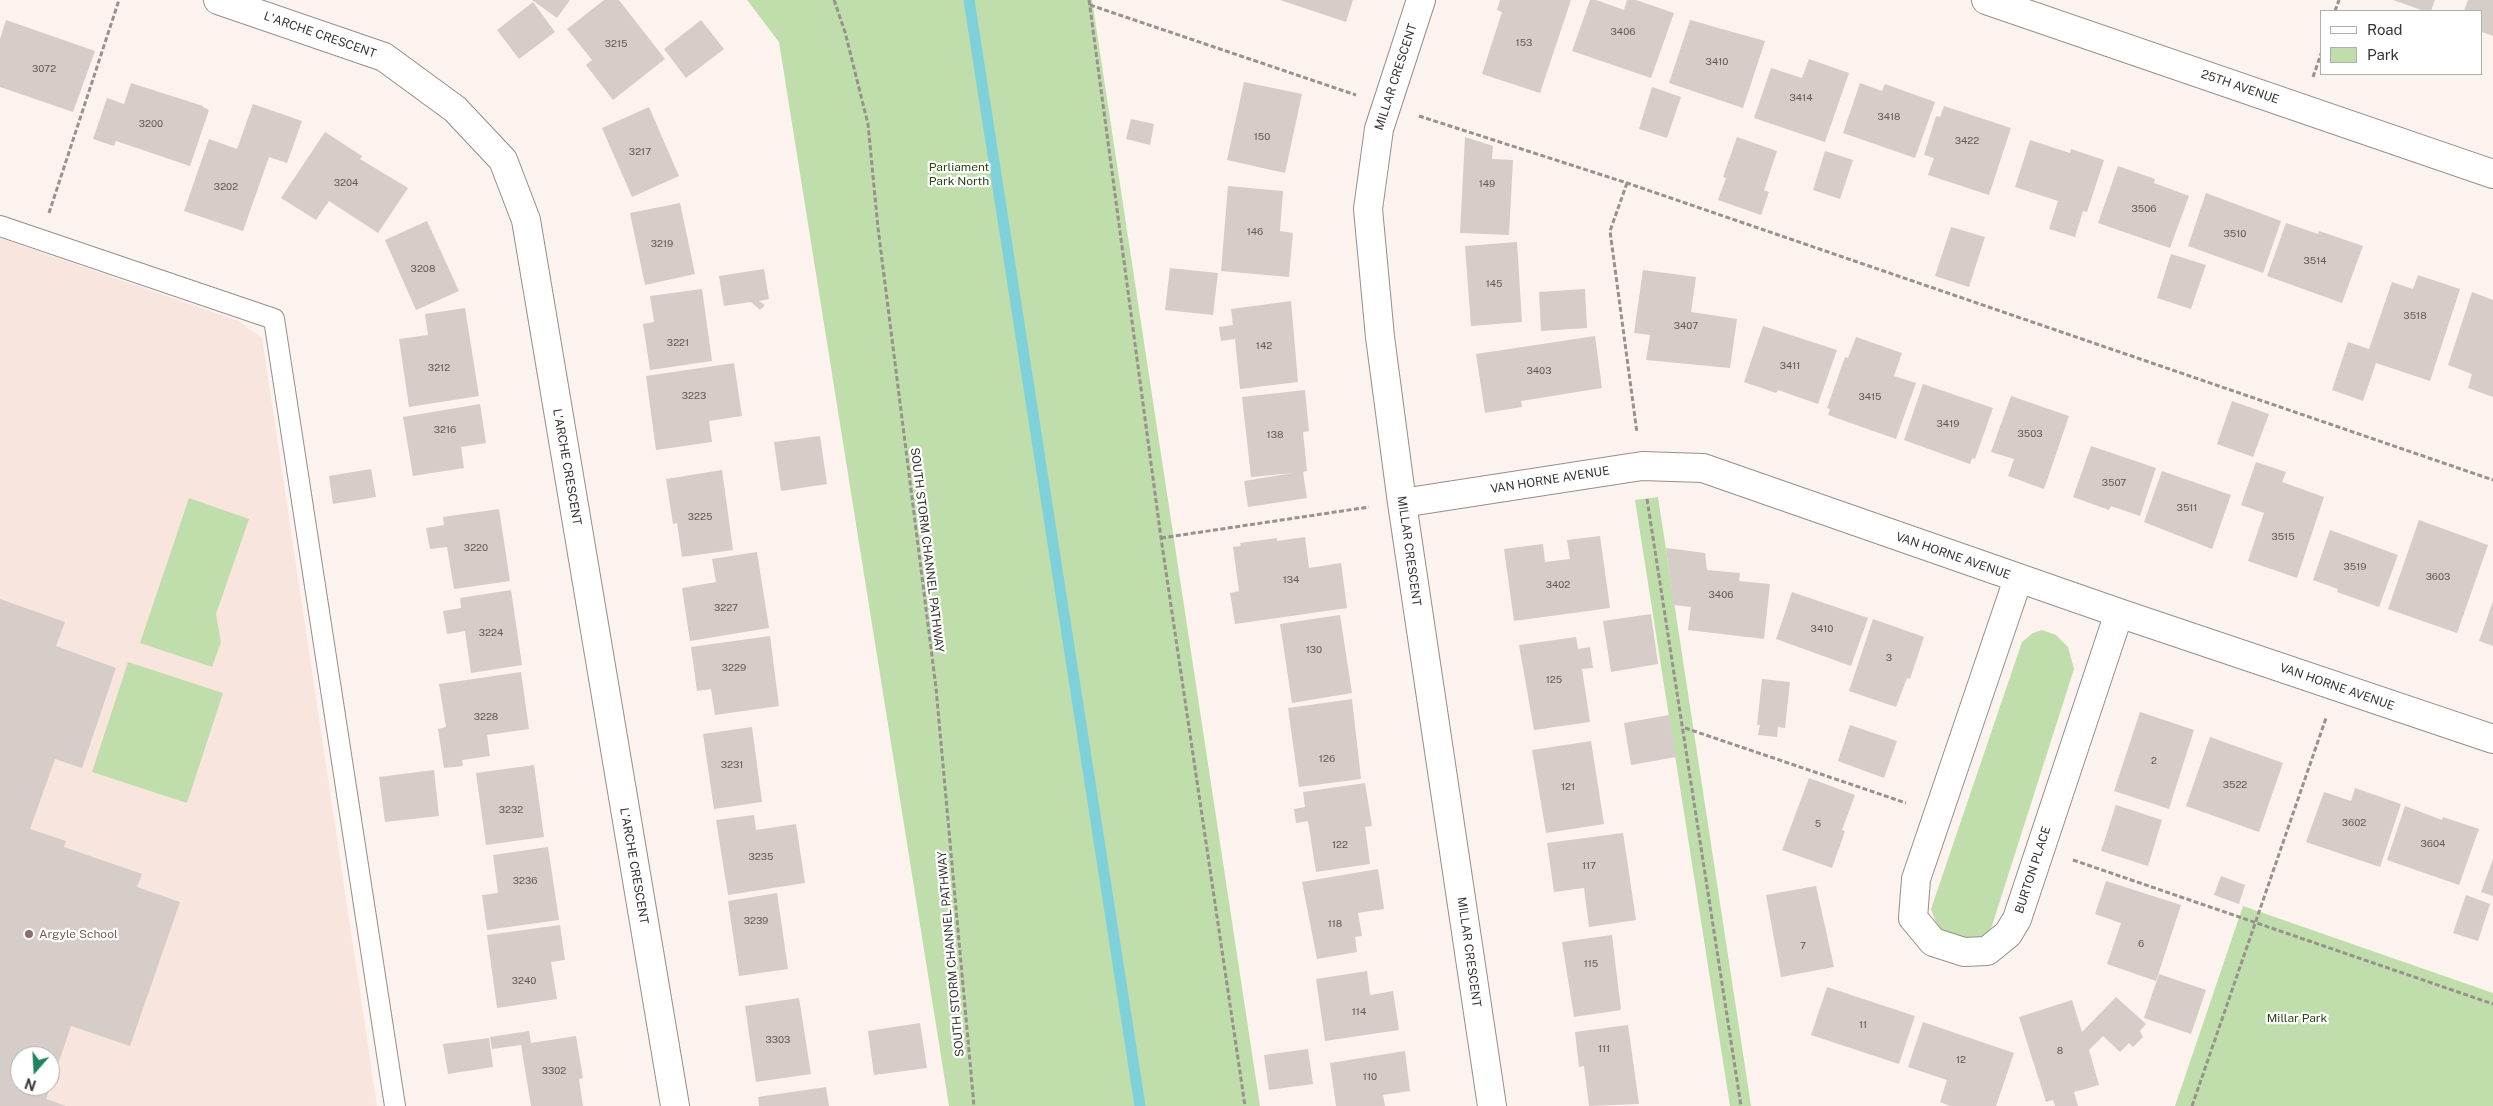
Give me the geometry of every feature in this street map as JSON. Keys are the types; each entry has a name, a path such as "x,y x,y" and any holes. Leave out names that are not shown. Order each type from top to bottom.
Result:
{"street":[{"name":"L'ARCHE CRESCENT","path":"218,0 384,57 455,109 503,160 526,220 675,1106"},
{"name":"MILLAR CRESCENT","path":"1421,0 1379,129 1368,209 1380,337 1402,503 1492,1106"},
{"name":"25TH AVENUE","path":"1986,0 2493,174"},
{"name":"VAN HORNE AVENUE","path":"1402,503 1642,466 1703,468 2119,614 2493,739"},
{"name":"BURTON PLACE","path":"2018,579 1916,879 1913,918 1933,942 1964,952 1987,951 2008,934 2017,919 2119,614"}],"lane":[{"path":"0,226 274,319 395,1106"}],"path":[{"path":"40,239 120,0"},
{"name":"SOUTH STORM CHANNEL PATHWAY","path":"834,0 845,32 868,124 878,228 936,688 974,1106"},
{"path":"1089,0 1162,538 1245,1106"},
{"path":"1090,5 1386,105 1627,183 2493,480"},
{"path":"1627,183 1610,231 1642,466 1741,1106"},
{"path":"1162,538 1402,503"},
{"path":"2192,1106 2337,687"},
{"path":"1684,728 1937,814"},
{"path":"2040,849 2493,1004"}],"shaded area":[{"path":"0,238 238,321 262,338 377,1106 0,1106"}],"green space":[{"name":"Parliament Park North","path":"747,0 1092,0 1260,1106 949,1106 779,42"},
{"path":"1658,497 1751,1106 1730,1106 1635,500"},
{"path":"189,498 249,519 216,614 221,642 212,667 140,643"},
{"path":"2042,630 2056,635 2068,647 2074,669 1990,932 1977,940 1946,936 1937,925 1931,909 2022,642 2033,633"},
{"path":"128,662 223,693 187,803 92,772"},
{"name":"Millar Park","path":"2243,906 2493,993 2493,1106 2175,1106"}],"building":[{"path":"532,0 570,0 557,18"},
{"path":"604,0 619,0 665,59 613,100 586,65 592,60 567,29"},
{"path":"1280,0 1353,0 1346,22"},
{"path":"1500,0 1571,0 1540,93 1482,74 1502,12 1497,10"},
{"path":"1590,0 1596,0 1624,10 1627,0 1636,0 1674,13 1651,78 1572,51"},
{"path":"2393,0 2435,0 2431,10 2421,10"},
{"path":"2468,0 2493,0 2493,36 2483,32 2483,10 2464,10"},
{"path":"533,2 555,32 519,59 497,30"},
{"path":"6,20 95,51 73,112 0,87 0,39"},
{"path":"701,20 724,49 686,78 664,49"},
{"path":"1690,20 1765,41 1743,108 1669,83"},
{"path":"1809,59 1849,73 1825,142 1754,118 1771,68 1802,78"},
{"path":"1244,82 1302,94 1285,173 1227,160"},
{"path":"131,83 203,106 209,110 190,166 116,141 114,146 93,139 107,98 124,104"},
{"path":"1860,83 1882,91 1885,84 1935,102 1915,158 1843,133"},
{"path":"1652,87 1681,97 1667,138 1639,129"},
{"path":"253,104 302,121 287,163 269,157 243,231 184,211 209,139 237,149"},
{"path":"1944,106 2011,128 1989,195 1928,175 1934,158 1924,155 1936,116 1940,117"},
{"path":"649,107 679,176 632,197 602,128"},
{"path":"1131,119 1154,124 1150,145 1126,139"},
{"path":"325,132 362,156 360,159 408,188 378,233 329,201 316,220 281,198"},
{"path":"1465,137 1493,146 1492,159 1513,160 1509,235 1460,233"},
{"path":"1737,137 1777,151 1764,190 1769,192 1761,215 1718,200 1726,178 1723,177"},
{"path":"2030,140 2070,153 2071,149 2104,160 2087,212 2083,211 2075,237 2049,229 2058,201 2015,187"},
{"path":"1825,151 1853,160 1840,199 1813,190"},
{"path":"2118,166 2155,179 2154,183 2189,196 2170,248 2098,223"},
{"path":"1228,186 1283,191 1280,231 1293,233 1289,277 1221,271"},
{"path":"2206,193 2281,221 2263,273 2188,246"},
{"path":"680,203 695,274 645,285 630,213"},
{"path":"427,221 459,291 416,310 385,240"},
{"path":"2286,223 2318,234 2319,231 2363,246 2342,303 2267,276"},
{"path":"1951,227 1985,237 1969,287 1935,276"},
{"path":"1517,242 1522,322 1471,326 1465,246"},
{"path":"2171,254 2206,265 2191,309 2157,298"},
{"path":"1170,268 1218,273 1213,315 1165,310"},
{"path":"764,269 769,299 759,301 765,305 760,310 751,302 724,306 719,276"},
{"path":"1643,270 1696,277 1691,312 1737,319 1730,368 1646,360 1650,335 1634,333"},
{"path":"2418,275 2460,289 2430,381 2376,363 2363,401 2332,390 2348,342 2369,349 2392,282 2413,289"},
{"path":"702,289 712,361 650,370 643,324 654,322 650,296"},
{"path":"1585,289 1587,328 1541,331 1539,292"},
{"path":"2472,292 2493,300 2493,397 2468,388 2472,374 2448,365"},
{"path":"1291,301 1298,382 1240,389 1235,339 1221,341 1219,327 1233,325 1231,309"},
{"path":"465,308 479,396 409,407 399,339 428,335 425,314"},
{"path":"1763,326 1837,350 1818,404 1778,390 1776,393 1744,382"},
{"path":"1595,336 1602,388 1521,401 1522,407 1485,413 1476,354"},
{"path":"1856,337 1902,353 1894,376 1916,383 1896,439 1828,415 1830,409 1827,408 1845,357 1848,358"},
{"path":"734,363 742,416 709,421 712,442 656,450 646,376"},
{"path":"1923,384 1993,408 1975,459 1972,458 1970,464 1904,440"},
{"path":"1305,390 1309,431 1303,432 1307,471 1303,472 1307,498 1248,507 1244,481 1293,473 1251,477 1242,397"},
{"path":"2011,396 2069,416 2044,489 2008,476 2014,459 1991,452"},
{"path":"2232,401 2269,414 2253,457 2217,444"},
{"path":"480,404 486,443 461,447 464,468 413,476 403,417"},
{"path":"820,436 827,484 781,491 774,442"},
{"path":"2091,446 2156,468 2140,516 2111,506 2109,510 2073,497"},
{"path":"2256,462 2286,472 2282,482 2324,497 2297,578 2248,561 2264,513 2241,505"},
{"path":"371,469 376,497 333,504 329,476"},
{"path":"722,470 733,550 682,557 677,523 673,524 666,479"},
{"path":"2162,471 2231,495 2212,549 2144,522"},
{"path":"499,509 510,581 454,589 447,547 430,549 426,528 444,525 443,517"},
{"path":"2419,520 2488,545 2457,633 2388,609"},
{"path":"2330,530 2398,555 2379,607 2337,592 2338,589 2313,580"},
{"path":"1600,536 1610,608 1514,621 1504,549 1543,544 1545,562 1570,559 1567,540"},
{"path":"1305,537 1309,568 1341,563 1347,608 1235,624 1230,593 1239,591 1233,547 1241,546 1240,543 1277,538 1277,541"},
{"path":"1666,548 1705,553 1707,570 1740,573 1739,581 1770,584 1764,639 1688,630 1691,607 1674,605"},
{"path":"757,552 769,628 690,641 682,588 716,582 712,559"},
{"path":"511,590 522,665 471,673 465,631 447,634 443,611 461,608 460,598"},
{"path":"1792,592 1868,618 1851,666 1776,639"},
{"path":"0,599 65,622 56,646 116,668 82,768 55,759 30,829 66,841 64,847 142,874 137,887 180,902 130,1046 71,1026 60,1058 60,1046 10,1046 10,1096 47,1096 46,1099 66,1106 0,1106"},
{"path":"2493,601 2493,646 2479,641"},
{"path":"1651,614 1658,664 1611,672 1603,621"},
{"path":"1340,615 1352,693 1292,703 1280,624"},
{"path":"1873,619 1924,637 1910,679 1907,678 1896,707 1849,691"},
{"path":"770,636 779,706 715,715 711,689 697,691 691,647"},
{"path":"1576,637 1578,649 1590,647 1593,668 1582,669 1590,722 1534,730 1519,645"},
{"path":"521,672 529,729 487,735 490,756 462,760 463,766 444,768 438,729 446,727 439,684"},
{"path":"1762,679 1790,682 1785,728 1778,727 1777,737 1758,735 1760,725 1757,725"},
{"path":"1352,699 1361,779 1299,787 1288,708"},
{"path":"2140,712 2194,730 2169,809 2114,791"},
{"path":"1669,715 1676,757 1631,765 1624,723"},
{"path":"1850,725 1897,741 1884,778 1838,761"},
{"path":"752,727 762,802 714,809 703,734"},
{"path":"2210,737 2283,763 2259,832 2186,806"},
{"path":"1591,741 1604,824 1546,833 1532,750"},
{"path":"534,765 544,837 486,845 476,773"},
{"path":"434,770 439,816 385,822 379,777"},
{"path":"1809,778 1855,795 1842,830 1845,831 1832,868 1782,850"},
{"path":"1365,783 1372,826 1365,827 1370,864 1316,872 1308,821 1296,823 1294,809 1305,807 1303,792"},
{"path":"2355,788 2401,804 2380,867 2306,842 2324,792 2351,801"},
{"path":"2116,805 2162,820 2148,866 2101,851"},
{"path":"2405,806 2442,820 2443,817 2479,829 2459,885 2387,860"},
{"path":"754,815 756,830 796,824 805,883 728,895 716,820"},
{"path":"1623,833 1636,920 1589,927 1584,888 1554,892 1547,843"},
{"path":"548,847 559,920 487,930 482,895 498,893 493,855"},
{"path":"2493,859 2493,896 2481,892"},
{"path":"1378,869 1384,909 1358,913 1362,936 1355,937 1357,952 1317,959 1302,882"},
{"path":"2221,876 2245,885 2239,904 2214,895"},
{"path":"2106,881 2181,905 2156,981 2107,964 2121,923 2095,914"},
{"path":"1816,886 1834,967 1781,977 1766,895"},
{"path":"777,893 788,969 739,976 728,901"},
{"path":"2466,895 2490,904 2478,941 2453,933"},
{"path":"560,925 565,960 551,962 557,999 497,1008 487,935"},
{"path":"1612,935 1621,1010 1574,1017 1562,942"},
{"path":"1367,971 1370,995 1393,991 1399,1030 1325,1041 1316,979"},
{"path":"2159,974 2206,990 2191,1034 2144,1018"},
{"path":"1827,987 1915,1016 1899,1064 1811,1035"},
{"path":"2116,997 2146,1024 2140,1031 2143,1037 2133,1047 2129,1043 2120,1052 2103,1036 2089,1050 2099,1085 2074,1092 2078,1106 2055,1106 2053,1100 2046,1102 2019,1017 2072,1000 2082,1032"},
{"path":"799,998 811,1074 756,1082 745,1006"},
{"path":"1923,1022 2014,1053 1996,1106 1950,1106 1940,1102 1947,1080 1908,1067"},
{"path":"920,1023 927,1068 874,1075 868,1031"},
{"path":"1628,1025 1639,1104 1589,1106 1584,1066 1579,1067 1575,1032"},
{"path":"529,1031 531,1043 576,1036 583,1078 579,1079 583,1106 531,1106 521,1045 492,1049 490,1037"},
{"path":"489,1038 493,1067 448,1074 443,1044"},
{"path":"1308,1049 1313,1084 1269,1090 1264,1055"},
{"path":"1405,1051 1410,1091 1383,1095 1385,1106 1336,1106 1330,1063"},
{"path":"826,1087 829,1106 759,1106 758,1097"}],"waterway":[{"path":"969,0 1140,1106"}],"place":[{"name":"Argyle School","path":"29,934"}]}
